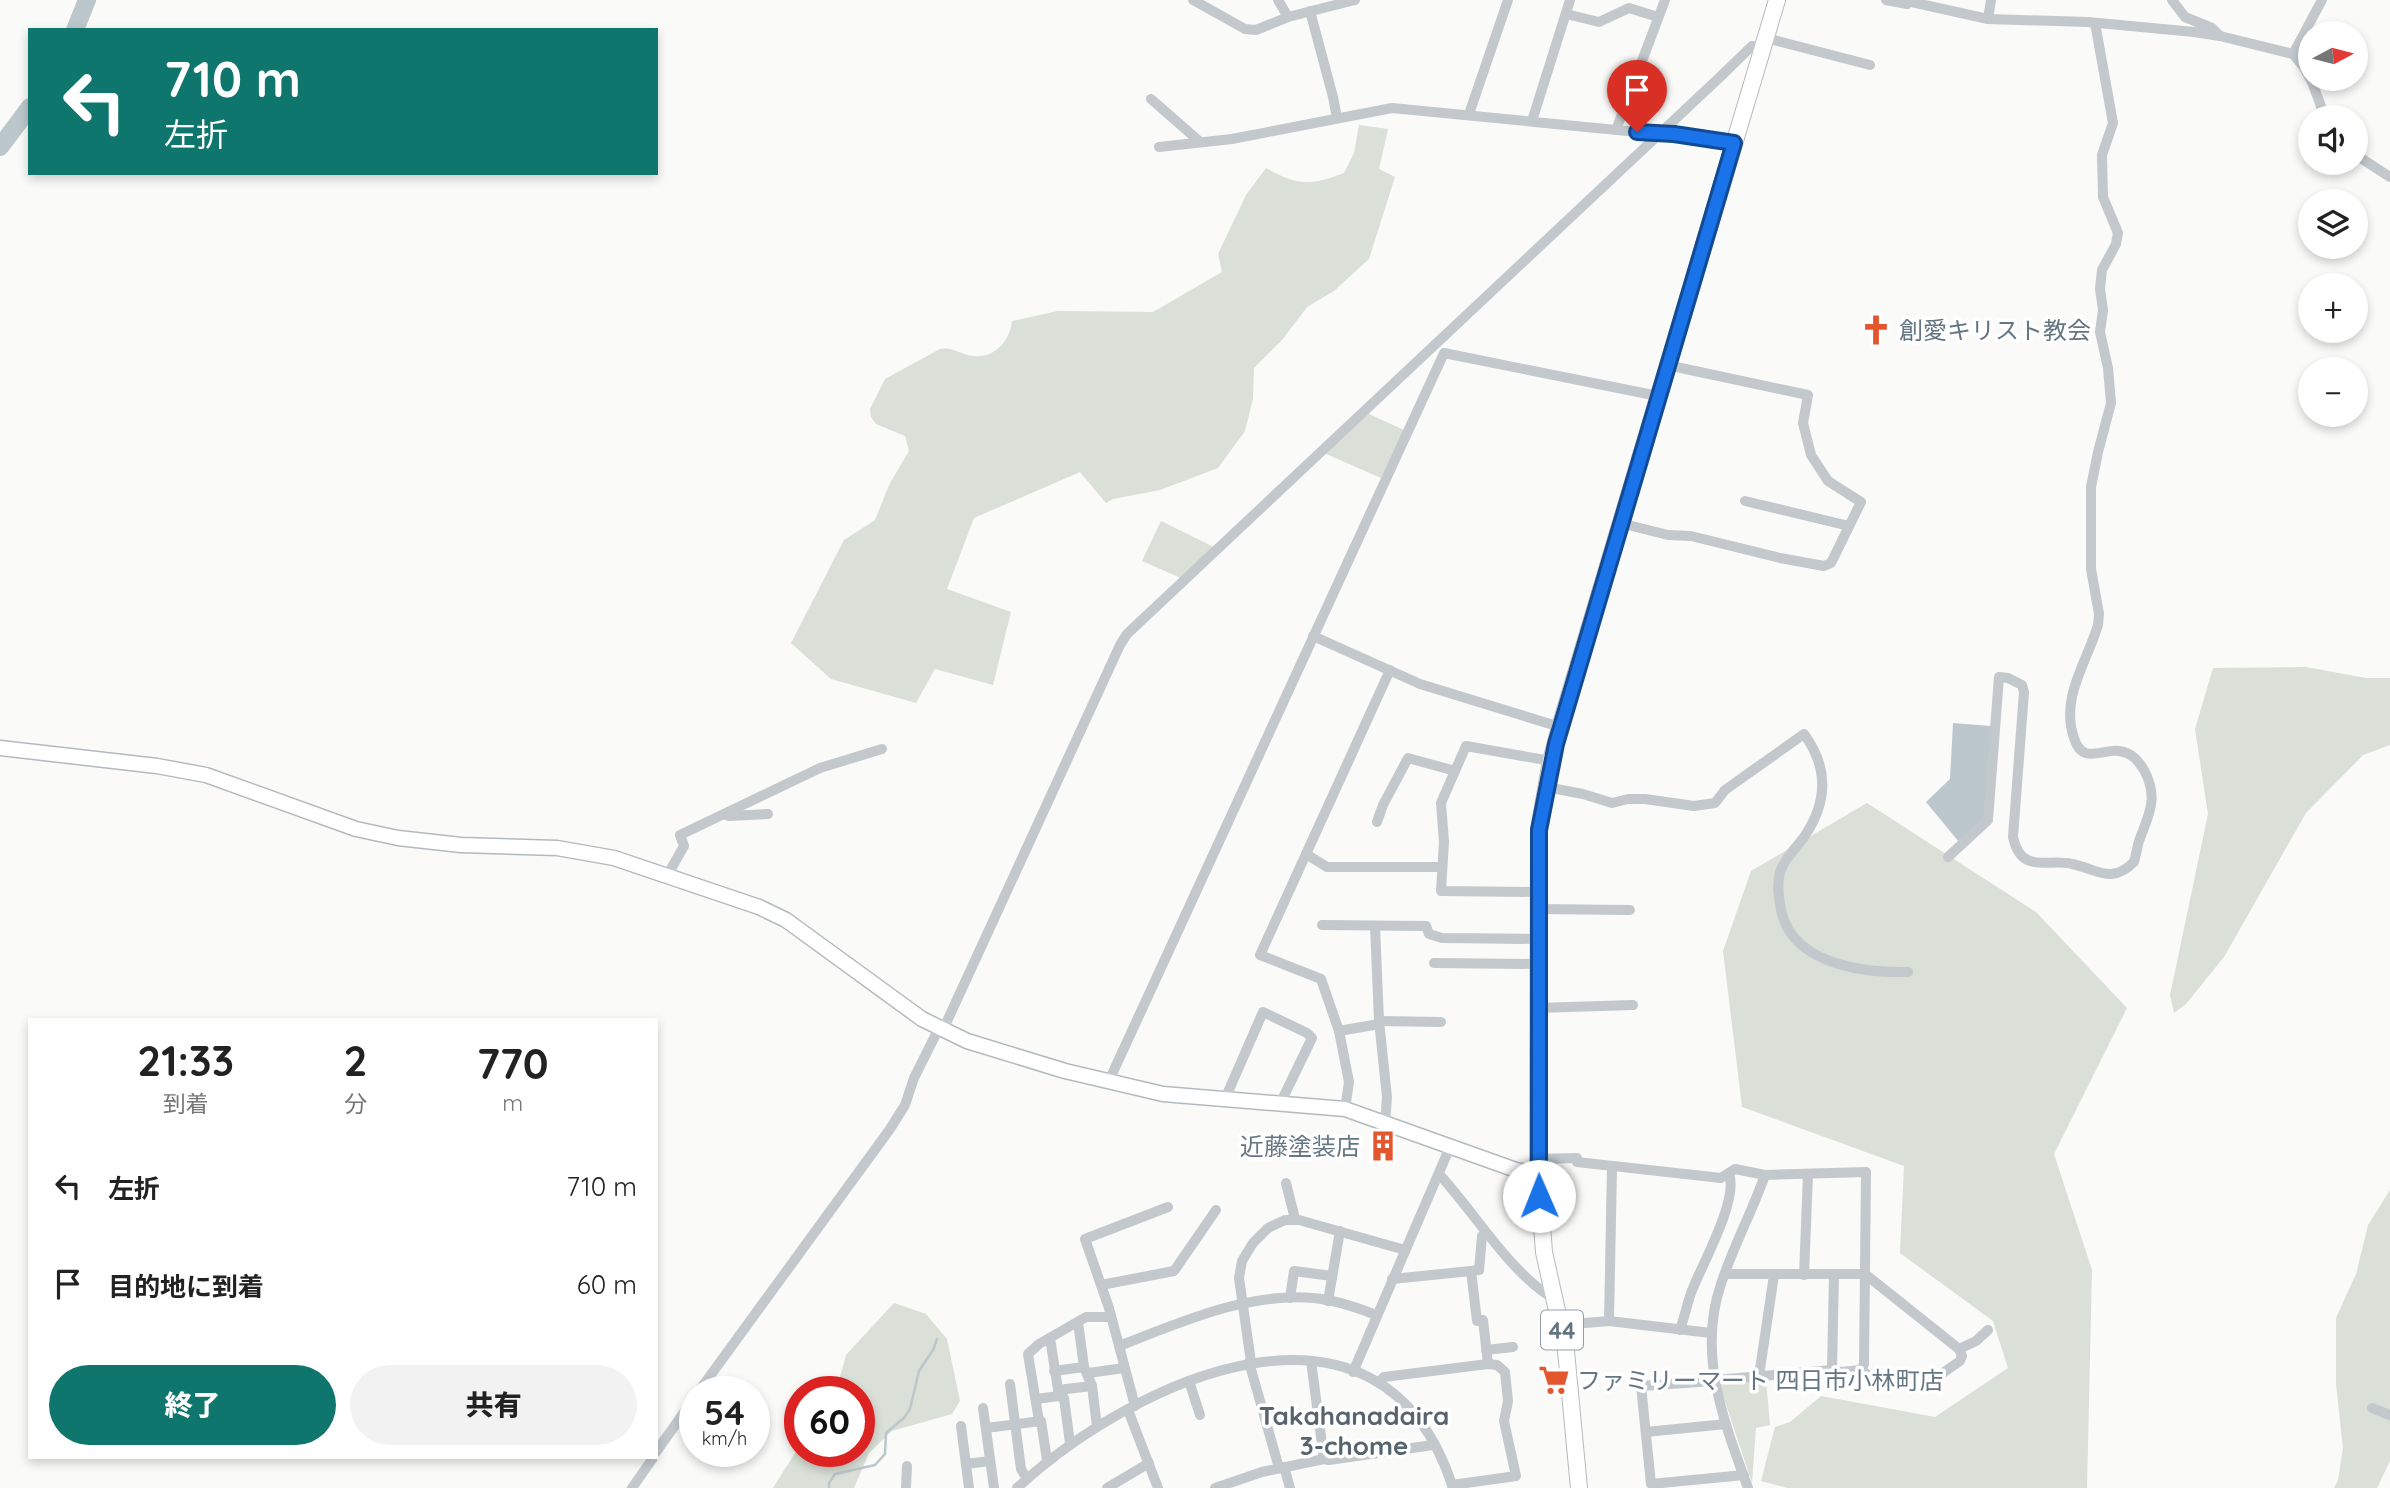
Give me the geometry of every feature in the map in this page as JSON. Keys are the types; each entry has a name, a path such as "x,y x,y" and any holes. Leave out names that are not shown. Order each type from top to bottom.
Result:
{"main road":[{"name":"44","path":"1579,1488 1569,1374 1544,1252 1538,1167 1539,830 1560,727 1777,0"},
{"path":"0,748 157,766 206,775 356,829 398,838 461,845 577,850 614,858 759,907 786,920 911,1011 967,1041 1108,1083 1163,1094 1345,1109 1516,1170 1538,1167"}],"street":[{"path":"1193,0 1245,29 1256,30 1287,17 1355,0"},
{"path":"1278,0 1287,17"},
{"path":"1469,114 1508,0"},
{"path":"1532,121 1570,0"},
{"path":"1616,130 1665,0"},
{"path":"1886,0 1907,5 1907,1 1988,19 2095,23 2220,36 2293,54 2303,66 2320,105"},
{"path":"1988,19 1991,0"},
{"path":"2172,0 2185,17 2212,27 2220,36"},
{"path":"2293,54 2322,0"},
{"path":"1566,14 1599,22 1629,8 1658,18"},
{"path":"1310,11 1334,97 1336,118"},
{"path":"1948,857 1988,820 1999,677 2022,685 2024,692 2013,837 2020,853 2039,864 2070,863 2103,875 2113,873 2134,862 2151,810 2152,786 2138,761 2122,751 2097,755 2085,752 2074,741 2070,719 2071,699 2098,625 2099,614 2091,569 2091,487 2111,403 2108,368 2100,332 2103,310 2100,289 2102,271 2116,244 2118,233 2103,197 2102,155 2113,123 2095,23"},
{"path":"710,1376 905,1105 914,1078 941,1029 1120,645 1128,634 1744,51 1764,43 1870,65"},
{"path":"1151,99 1199,141"},
{"path":"1159,147 1232,139 1392,107 1674,134 1734,143"},
{"path":"2368,163 2390,177"},
{"path":"1428,349 1658,396"},
{"path":"1108,1083 1444,353"},
{"path":"1620,523 1824,566 1830,564 1861,502 1828,481 1811,455 1803,423 1808,395 1667,365"},
{"path":"1745,501 1849,526"},
{"path":"1313,636 1420,684 1560,727"},
{"path":"1345,1109 1349,1082 1339,1031 1321,979 1259,955 1390,670"},
{"path":"1546,787 1612,803 1636,799 1694,806 1715,803 1725,790 1804,734 1819,760 1823,791 1817,813 1781,868 1777,883 1781,915 1796,940 1815,955 1855,969 1908,972"},
{"path":"1538,892 1441,891 1444,842 1441,803 1466,746 1551,761"},
{"path":"667,876 684,846 680,835 820,768 881,749"},
{"path":"1377,822 1382,805 1408,758 1455,771"},
{"path":"724,814 768,814"},
{"path":"1306,853 1327,867 1442,867"},
{"path":"1538,909 1630,910"},
{"path":"1322,925 1426,926 1429,934 1442,938 1538,939"},
{"path":"1375,926 1379,1023 1387,1097 1385,1124"},
{"path":"1434,963 1538,964"},
{"path":"1538,1008 1633,1005"},
{"path":"1225,1099 1263,1012 1312,1038 1280,1104"},
{"path":"1339,1031 1379,1023 1441,1021"},
{"path":"1353,1372 1450,1147"},
{"path":"1538,1167 1577,1158 1577,1162 1612,1167 1721,1178 1735,1169 1765,1175 1866,1172 1864,1364 1861,1370"},
{"path":"1609,1321 1612,1167"},
{"path":"1439,1174 1511,1261 1540,1291 1555,1300"},
{"path":"1680,1330 1691,1293 1721,1222 1732,1183 1729,1174"},
{"path":"1804,1275 1808,1174"},
{"path":"1748,1488 1714,1381 1711,1333 1717,1298 1725,1274 1765,1175"},
{"path":"1286,1183 1295,1219"},
{"path":"1158,1488 1131,1408 1119,1346 1085,1239 1168,1207"},
{"path":"1101,1285 1174,1271 1216,1210"},
{"path":"1290,1488 1281,1468 1250,1362 1239,1270 1245,1254 1268,1228 1279,1222 1295,1219 1405,1250"},
{"path":"1328,1301 1340,1231"},
{"path":"1392,1279 1479,1270 1482,1236"},
{"path":"1290,1298 1294,1271 1332,1276"},
{"path":"1471,1271 1477,1321 1483,1320 1488,1364"},
{"path":"1725,1274 1864,1274 1959,1349 1962,1356 1960,1361 1919,1386 1871,1377 1861,1370 1832,1370 1641,1386 1653,1487 1744,1475"},
{"path":"1832,1370 1834,1274"},
{"path":"1759,1376 1774,1275"},
{"path":"1119,1346 1242,1304 1290,1298 1350,1305 1376,1315"},
{"path":"1047,1460 1028,1354 1039,1344 1086,1317 1111,1317"},
{"path":"1561,1325 1609,1321 1711,1333"},
{"path":"1078,1322 1086,1370 1092,1386 1097,1427"},
{"path":"1959,1349 1988,1330"},
{"path":"1050,1338 1058,1393 1063,1398 1070,1444"},
{"path":"1486,1350 1513,1347"},
{"path":"1017,1488 1047,1460 1131,1408 1188,1381 1250,1362 1280,1359 1311,1361 1379,1382 1412,1413 1433,1445 1452,1486 1516,1476 1504,1421 1508,1401 1507,1376 1500,1367 1488,1364 1384,1377 1379,1382"},
{"path":"1311,1361 1324,1459"},
{"path":"1054,1371 1124,1368"},
{"path":"1188,1381 1200,1415"},
{"path":"1010,1384 1021,1469 1027,1479"},
{"path":"1037,1399 1092,1386"},
{"path":"983,1408 994,1488"},
{"path":"2372,1408 2390,1415"},
{"path":"658,1449 679,1420"},
{"path":"986,1428 1039,1421"},
{"path":"1646,1432 1726,1424"},
{"path":"961,1426 969,1488"},
{"path":"1215,1488 1281,1468 1324,1459 1433,1445"},
{"path":"632,1488 652,1459"},
{"path":"967,1464 990,1461"},
{"path":"1107,1488 1149,1463"},
{"path":"906,1488 907,1466"}],"shaded area":[{"path":"1359,125 1388,129 1379,169 1395,177 1369,259 1334,291 1307,307 1282,340 1254,368 1253,399 1245,431 1218,468 1160,490 1113,499 1106,503 1080,472 974,518 947,589 1011,612 993,685 935,669 916,703 831,679 791,643 844,540 875,520 890,483 909,451 905,436 876,424 871,417 870,409 885,379 940,349 973,356 988,354 1005,341 1012,321 1058,311 1153,312 1222,272 1218,254 1246,195 1266,168 1287,178 1304,182 1344,173 1354,153"},
{"path":"1367,413 1404,430 1381,478 1324,453"},
{"path":"1161,521 1216,548 1183,579 1142,561"},
{"path":"2306,667 2366,678 2390,678 2390,745 2363,755 2306,813 2224,957 2186,1004 2174,1013 2170,995 2208,814 2195,729 2213,668"},
{"path":"1953,723 1991,726 1987,817 1959,842 1926,802 1950,779"},
{"path":"1867,803 2036,912 2127,1008 2054,1154 2092,1270 2087,1488 1788,1488 1761,1481 1775,1427 1790,1422 1821,1396 1935,1417 2008,1368 1993,1321 1900,1253 1904,1166 1742,1107 1723,951 1751,871"},
{"path":"2390,1190 2390,1461 2377,1488 2334,1488 2338,1480 2343,1448 2336,1384 2336,1318 2356,1274 2368,1225"},
{"path":"894,1303 926,1314 947,1339 960,1401 952,1414 892,1431 875,1447 875,1376 840,1376 846,1355"},
{"path":"1766,1380 1770,1425 1756,1428 1752,1483 1720,1386 1723,1383"},
{"path":"786,1467 863,1467 854,1488 773,1488"}],"waterway":[{"path":"76,28 87,0"},
{"path":"0,147 28,110"},
{"path":"829,1488 835,1474 875,1465 885,1454 886,1433 904,1418 910,1409 919,1371 937,1339"}],"place":[{"name":"創愛キリスト教会","path":"1876,330"},
{"name":"近藤塗装店","path":"1383,1146"},
{"name":"ファミリーマート 四日市小林町店","path":"1554,1380"}],"district":[{"name":"Takahanadaira 3-chome","path":"1354,1430"}],"route":[{"path":"1539,1196 1539,830 1546,787 1551,761 1620,523 1734,143 1674,134 1637,132"}]}
